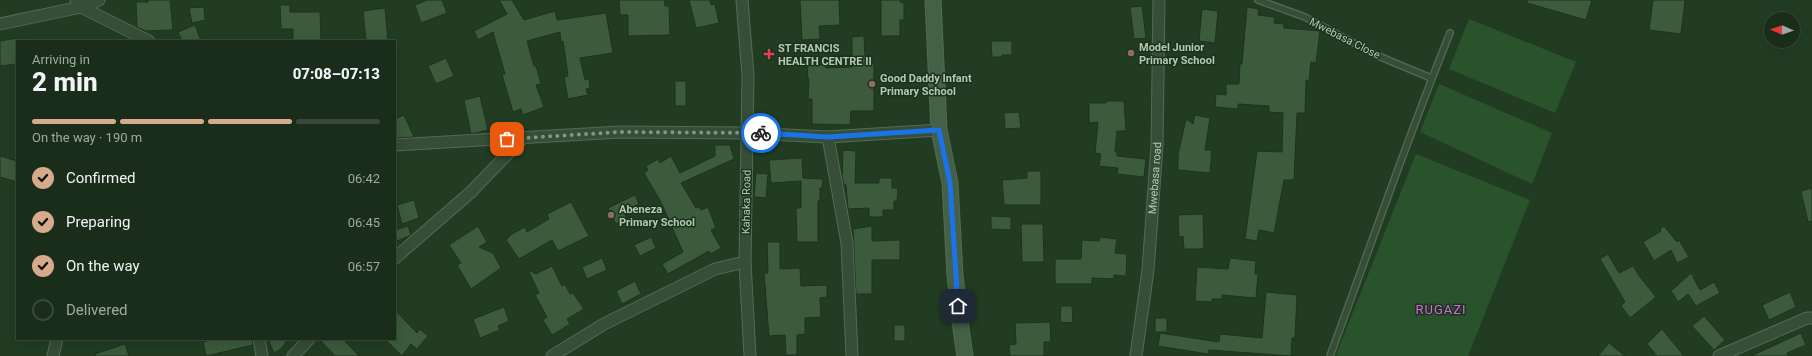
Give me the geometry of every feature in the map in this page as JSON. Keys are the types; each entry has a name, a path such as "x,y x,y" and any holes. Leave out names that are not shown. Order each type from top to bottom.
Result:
{"main road":[{"path":"933,0 939,130 950,183 955,275 965,356"}],"street":[{"path":"0,24 99,0"},
{"name":"Kahaka Road","path":"742,0 748,76 745,262 750,356"},
{"name":"Mwebasa road","path":"1136,356 1148,270 1157,146 1160,0"},
{"path":"78,4 147,40"},
{"path":"396,145 620,132 747,133 828,137 939,130"},
{"path":"828,137 847,243 852,356"},
{"path":"396,257 471,192 522,138"},
{"path":"552,356 604,324 714,269 745,262"},
{"path":"1719,356 1806,318 1812,318"},
{"path":"53,356 57,340"},
{"path":"259,340 262,356"},
{"path":"293,356 308,340"}],"lane":[{"name":"Mwebasa Close","path":"1258,0 1305,17 1376,55 1431,78"},
{"path":"1330,356 1431,78 1450,32"}],"shaded area":[{"path":"1469,19 1576,62 1555,113 1449,69"},
{"path":"1439,84 1552,133 1532,184 1420,132"},
{"path":"1416,154 1530,200 1468,356 1338,356 1336,355"}],"building":[{"path":"148,0 170,0 173,30 146,31 137,27 136,2 148,2"},
{"path":"427,0 442,0 447,13 421,23 415,5"},
{"path":"499,0 512,0 524,20 555,11 557,20 606,13 613,53 580,58 585,80 589,79 590,88 586,89 588,95 568,99 564,77 568,76 563,41 561,42 560,32 527,41 541,84 536,85 544,107 523,115 521,109 513,112 502,75 505,74 493,32 478,40 474,31 507,14"},
{"path":"619,0 664,0 665,6 669,6 670,35 628,36 628,15 620,15"},
{"path":"689,0 710,0 711,5 715,4 719,23 696,28"},
{"path":"800,0 839,0 840,25 819,26 820,39 802,40"},
{"path":"881,0 900,0 900,2 904,3 904,20 900,20 900,36 881,36"},
{"path":"1527,0 1592,0 1586,20 1527,3"},
{"path":"1653,0 1685,0 1681,34 1649,30"},
{"path":"280,5 290,5 290,12 320,12 321,40 293,40 293,29 281,29"},
{"path":"1142,6 1146,38 1134,39 1130,7"},
{"path":"204,7 205,20 192,23 189,8"},
{"path":"1247,7 1259,9 1258,15 1275,17 1274,23 1284,24 1284,28 1320,31 1316,63 1311,62 1309,81 1306,80 1305,113 1297,113 1294,180 1284,180 1274,233 1259,230 1257,241 1245,239 1257,151 1282,152 1283,113 1269,112 1269,106 1238,104 1238,109 1215,107 1216,94 1226,95 1226,84 1239,84"},
{"path":"385,8 388,40 366,40 363,11"},
{"path":"1202,9 1218,11 1215,43 1199,41"},
{"path":"195,25 201,40 182,40 178,32"},
{"path":"864,36 865,56 871,56 871,63 874,63 874,111 851,111 850,125 812,124 812,99 808,99 809,79 807,65 826,65 826,68 852,67 852,37"},
{"path":"17,38 16,64 0,66 0,41"},
{"path":"991,41 1012,41 1012,55 992,57"},
{"path":"446,58 454,76 436,84 428,66"},
{"path":"675,81 686,81 686,106 675,106"},
{"path":"480,96 488,130 471,134 464,100"},
{"path":"1106,101 1124,101 1126,131 1117,131 1115,152 1117,152 1117,156 1146,159 1144,177 1117,174 1118,168 1099,166 1101,154 1095,153 1098,122 1089,123 1089,103 1106,103"},
{"path":"1019,112 1021,128 1005,129 1004,113"},
{"path":"404,115 414,137 396,138 396,119"},
{"path":"1195,115 1210,118 1205,150 1212,150 1210,173 1178,170 1178,155 1186,119 1193,124"},
{"path":"715,145 730,145 734,159 681,183 696,208 699,207 701,210 708,207 716,228 711,230 721,248 711,254 709,251 668,274 662,264 683,252 661,202 644,173 648,170 646,166 658,159 660,163 671,156 680,173 715,156"},
{"path":"843,150 856,151 855,183 879,183 879,178 892,178 892,188 898,188 897,201 894,201 894,210 883,210 883,217 869,217 869,208 848,209 846,185 844,185 842,178"},
{"path":"0,156 16,161 16,182 0,177"},
{"path":"802,158 803,178 823,179 822,188 820,188 820,201 818,201 818,242 797,242 796,208 801,208 801,181 771,183 769,160"},
{"path":"1027,171 1041,171 1041,205 1004,205 1002,180 1027,178"},
{"path":"756,173 768,174 766,198 754,197"},
{"path":"1812,188 1812,221 1808,222 1801,191"},
{"path":"635,195 639,204 624,211 627,219 616,224 608,208"},
{"path":"414,200 419,218 402,224 397,205"},
{"path":"571,202 589,236 558,251 552,240 519,259 506,240 512,234 525,227 527,232 549,219 547,214"},
{"path":"1203,214 1204,249 1184,249 1183,236 1179,237 1178,215"},
{"path":"991,216 1011,217 1011,230 991,229"},
{"path":"1021,224 1043,224 1044,262 1022,262"},
{"path":"408,226 411,235 397,241 396,230"},
{"path":"478,226 487,242 479,247 493,253 501,268 471,289 457,265 461,263 449,245"},
{"path":"872,226 872,241 900,240 900,260 872,260 872,294 856,294 853,229"},
{"path":"1664,226 1677,242 1679,240 1689,257 1677,263 1671,250 1654,261 1643,242 1661,231 1660,229"},
{"path":"651,237 656,248 640,256 634,245"},
{"path":"1100,237 1117,239 1115,253 1127,254 1126,276 1114,275 1114,279 1092,278 1092,284 1055,284 1055,259 1081,259 1082,240 1099,241"},
{"path":"767,242 780,242 780,269 800,268 801,286 827,285 827,297 820,298 821,317 805,318 805,334 797,335 797,355 786,355 785,335 769,336 764,273 768,273"},
{"path":"1608,254 1619,273 1633,266 1656,297 1630,318 1621,306 1625,302 1600,259"},
{"path":"602,258 607,270 587,279 582,267"},
{"path":"1230,258 1256,261 1255,274 1258,274 1256,298 1222,295 1222,299 1212,299 1212,302 1195,301 1197,267 1228,269"},
{"path":"552,266 562,286 565,284 570,294 573,293 584,309 567,319 570,324 552,335 543,320 547,317 535,295 539,293 528,270 536,274"},
{"path":"1691,273 1700,290 1714,282 1720,293 1696,306 1688,294 1678,302 1671,291"},
{"path":"635,281 641,294 622,304 616,291"},
{"path":"1266,292 1297,295 1295,338 1292,338 1291,356 1209,350 1208,354 1158,346 1160,333 1219,342 1220,334 1262,338"},
{"path":"1790,292 1796,307 1769,320 1762,305"},
{"path":"1061,306 1072,306 1073,323 1060,322"},
{"path":"504,307 509,321 498,326 500,330 480,338 473,319"},
{"path":"396,311 417,333 420,329 428,336 417,349 411,344 402,356 386,340 396,340"},
{"path":"1704,316 1725,340 1714,350 1692,326"},
{"path":"1155,318 1167,318 1167,332 1155,332"},
{"path":"1050,322 1051,342 1044,342 1044,356 1010,356 1009,345 1016,344 1015,323"},
{"path":"894,325 905,325 905,341 894,341"},
{"path":"1662,329 1684,356 1657,356 1647,344"},
{"path":"1801,333 1806,345 1787,353 1789,356 1751,356"},
{"path":"210,340 252,340 253,345 206,356 203,342"},
{"path":"268,340 287,340 281,349 274,353"},
{"path":"320,340 344,340 359,356 335,356"},
{"path":"1609,343 1625,356 1598,356"},
{"path":"125,344 129,356 96,356 95,354"}],"way so far":[{"path":"507,139 620,132 761,133"}],"place":[{"name":"Model Junior Primary School","path":"1131,53"},
{"name":"ST FRANCIS HEALTH CENTRE II","path":"769,54"},
{"name":"Good Daddy Infant Primary School","path":"872,84"},
{"name":"Abeneza Primary School","path":"611,215"}],"district":[{"name":"RUGAZI","path":"1441,309"}],"route":[{"path":"761,133 828,137 939,130 950,183 958,306"}]}
